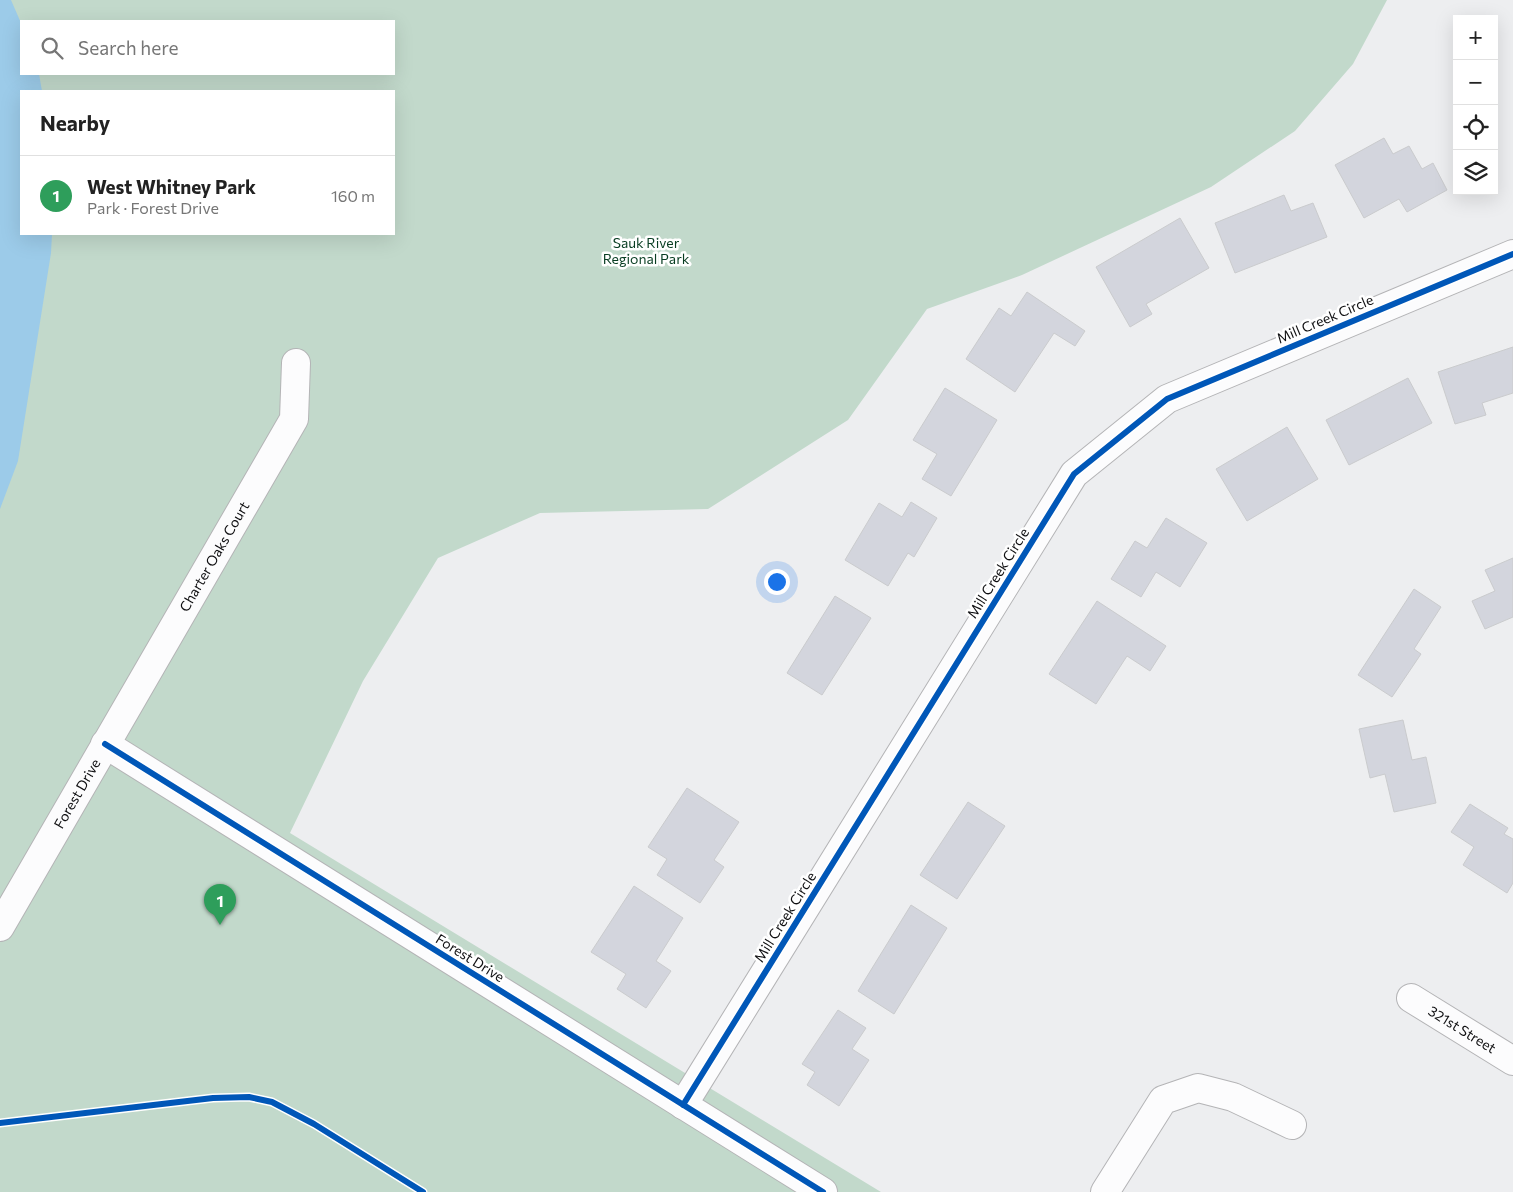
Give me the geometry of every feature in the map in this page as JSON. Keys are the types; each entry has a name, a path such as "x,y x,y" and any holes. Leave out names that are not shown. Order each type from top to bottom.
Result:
{"street":[{"name":"Mill Creek Circle","path":"683,1105 1074,474 1167,399 1513,254"},
{"name":"Charter Oaks Court","path":"105,744 294,419 296,363"},
{"name":"Forest Drive","path":"0,927 105,744 823,1192"},
{"name":"321st Street","path":"1411,998 1513,1061"},
{"path":"1104,1192 1163,1100 1198,1088 1233,1097 1292,1125"}],"green space":[{"name":"Sauk River Regional Park","path":"0,0 1387,0 1353,64 1295,131 1211,187 1022,275 927,309 848,420 708,509 540,513 438,558 363,681 290,833 881,1192 0,1192"}],"water":[{"path":"0,0 11,0 20,21 20,75 39,75 42,90 20,90 20,235 52,235 51,253 18,461 0,509"}],"building":[{"path":"1384,138 1393,154 1409,146 1422,169 1433,163 1447,190 1407,212 1399,199 1364,218 1335,165"},
{"path":"1284,195 1291,211 1313,203 1327,237 1235,273 1215,223"},
{"path":"1180,218 1209,268 1146,304 1152,314 1130,327 1096,267"},
{"path":"1027,292 1085,331 1075,346 1054,333 1015,392 966,359 999,308 1011,316"},
{"path":"1513,347 1513,393 1482,403 1486,415 1455,424 1438,372"},
{"path":"1408,378 1432,423 1349,465 1326,420"},
{"path":"945,388 997,420 951,496 922,479 937,454 913,440"},
{"path":"1287,427 1318,479 1247,521 1216,469"},
{"path":"911,502 937,518 914,557 908,553 888,586 845,560 879,503 902,517"},
{"path":"1166,518 1207,543 1180,587 1156,572 1141,597 1111,579 1135,541 1147,548"},
{"path":"1513,558 1513,617 1485,629 1472,601 1495,591 1485,570"},
{"path":"1414,589 1441,607 1414,649 1421,654 1392,697 1358,675"},
{"path":"835,596 871,618 822,695 787,673"},
{"path":"1097,601 1166,646 1150,671 1127,656 1096,704 1049,674"},
{"path":"1403,720 1412,760 1426,757 1436,803 1394,812 1385,774 1370,778 1359,729"},
{"path":"687,788 739,822 714,860 724,867 700,903 657,875 667,859 648,847"},
{"path":"968,802 1005,826 957,899 920,875"},
{"path":"1470,804 1508,828 1504,834 1513,839 1513,883 1507,893 1463,865 1474,847 1451,832"},
{"path":"634,886 683,918 656,961 671,971 646,1008 617,989 626,974 591,952"},
{"path":"911,905 947,928 894,1014 858,991"},
{"path":"838,1010 866,1028 852,1049 869,1060 839,1106 807,1085 815,1072 802,1064"}],"cycle path":[{"path":"683,1105 1074,474 1167,399 1513,254"},
{"path":"105,744 823,1192"},
{"path":"0,1123 213,1098 249,1097 272,1102 314,1124 423,1192"}],"place":[{"name":"West Whitney Park","path":"220,925"}]}
